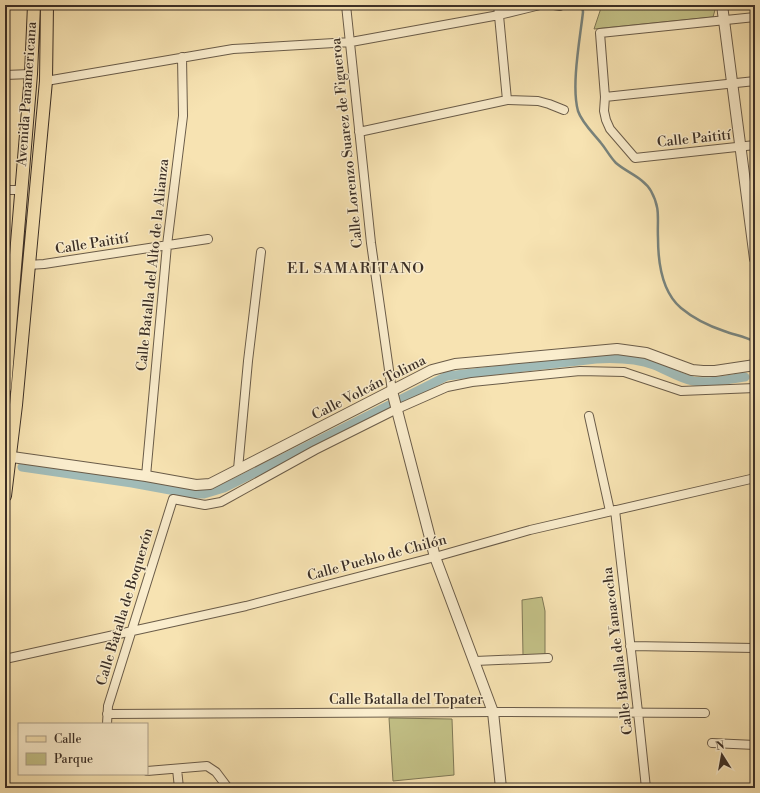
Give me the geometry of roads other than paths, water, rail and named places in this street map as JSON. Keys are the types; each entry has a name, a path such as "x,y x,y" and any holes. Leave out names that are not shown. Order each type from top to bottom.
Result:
{"main road":[{"name":"Avenida Panamericana","path":"5,388 31,74 34,5"},
{"name":"Avenida Panamericana","path":"5,496 46,81 47,5"}],"street":[{"name":"Calle Lorenzo Suarez de Figueroa","path":"346,5 371,244 395,400 435,557 493,712 501,788"},
{"path":"498,5 507,100"},
{"path":"46,81 233,49 351,42 499,15 540,5"},
{"path":"722,5 755,259"},
{"path":"755,17 600,33 605,97 755,81"},
{"name":"Calle Batalla del Alto de la Alianza","path":"146,476 167,245 183,116 182,57"},
{"path":"5,75 31,74"},
{"name":"Calle Paitití","path":"605,97 604,111 610,129 635,158 755,146"},
{"path":"359,132 507,100 538,101 564,110"},
{"path":"5,190 22,190"},
{"name":"Calle Paitití","path":"28,265 44,264 208,239"},
{"path":"238,469 248,361 261,252"},
{"name":"Calle Volcán Tolima","path":"173,499 205,505 221,502 315,450 395,400 432,370 455,364 603,350 628,350 646,353 692,370 715,371 755,365"},
{"name":"Calle Volcán Tolima","path":"8,456 146,476 196,485 210,484 238,469 395,400 472,382 580,371 624,372 681,391 755,388"},
{"name":"Calle Batalla de Yanacocha","path":"589,416 612,511 630,646 646,788"},
{"name":"Calle Pueblo de Chilón","path":"5,659 246,606 435,557 530,530 755,478"},
{"name":"Calle Batalla de Boquerón","path":"107,723 108,706 173,499"},
{"path":"630,646 755,648"},
{"path":"475,661 548,658"},
{"name":"Calle Batalla del Topater","path":"107,714 493,712 704,713"},
{"path":"712,743 755,745"},
{"path":"148,771 207,766 216,772 228,788"},
{"path":"177,769 179,788"}],"waterway":[{"path":"582,5 583,12 575,89 578,111 585,124 603,145 614,161 644,182 654,197 658,214 658,247 660,266 669,294 681,308 696,318 718,329 755,342"},
{"path":"22,467 132,483 192,494 204,494 224,488 447,376 596,359 625,359 647,363 683,378 699,382 713,382 745,377"}],"district":[{"name":"EL SAMARITANO","path":"356,268"}]}
